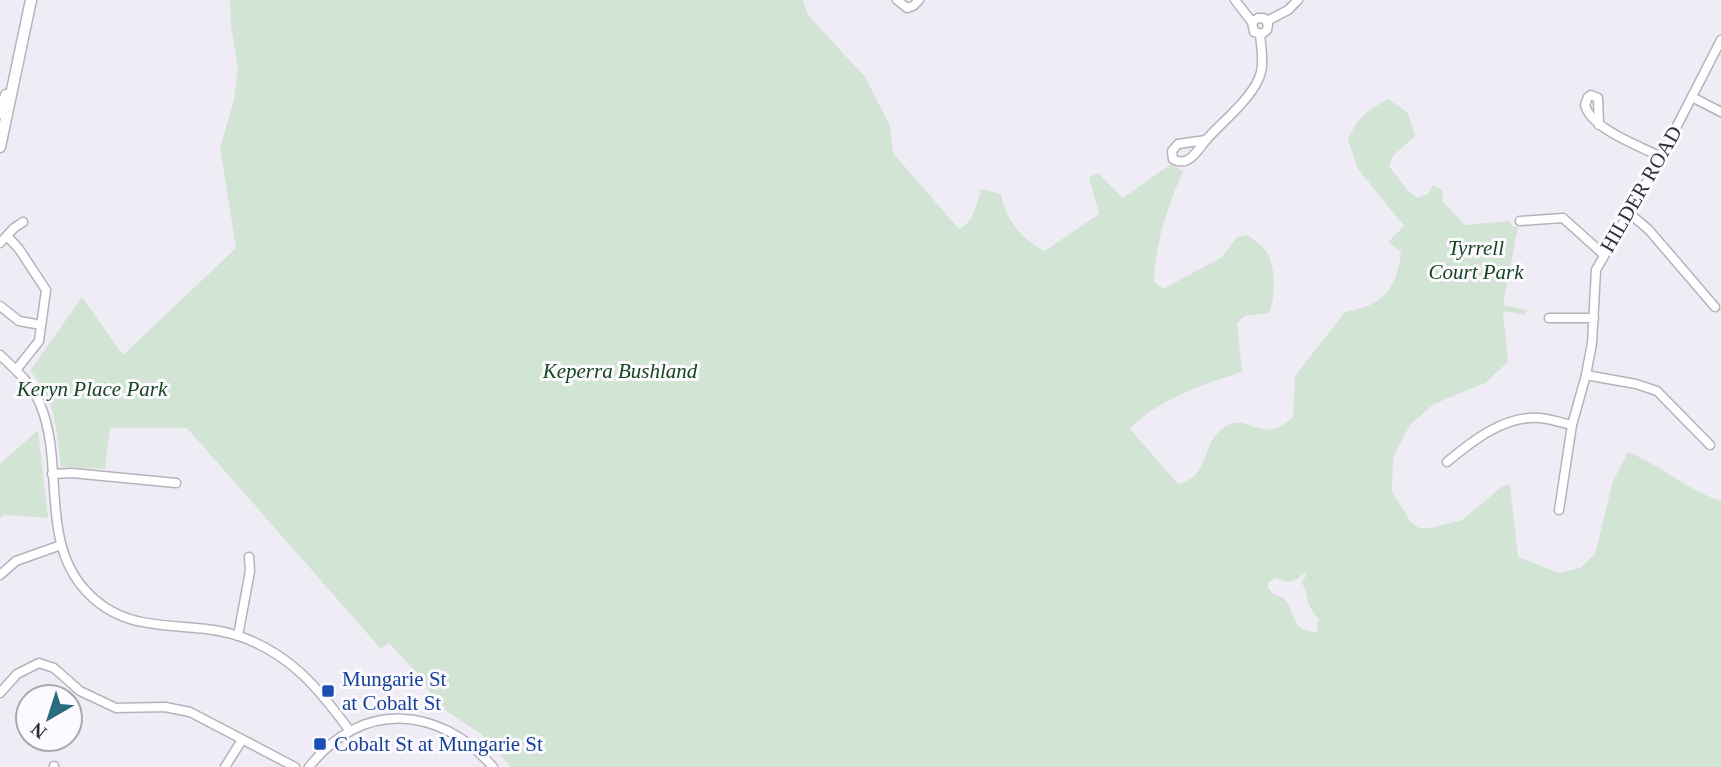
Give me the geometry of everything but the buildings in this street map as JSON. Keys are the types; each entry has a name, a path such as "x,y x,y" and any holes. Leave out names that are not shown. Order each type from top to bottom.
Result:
{"main road":[{"path":"0,147 31,0"},
{"path":"0,113 16,65"}],"street":[{"path":"897,0 907,8 919,0"},
{"path":"1234,0 1252,22 1253,30 1260,34"},
{"path":"1268,22 1279,17 1298,0"},
{"path":"1252,22 1260,17 1268,22"},
{"path":"1260,34 1267,30 1268,22"},
{"path":"1206,140 1258,81 1262,55 1260,34"},
{"name":"HILDER ROAD","path":"1559,510 1573,425 1586,375 1594,318 1596,270 1661,157 1721,40"},
{"path":"1692,97 1721,112"},
{"path":"1599,125 1661,157"},
{"path":"1629,213 1649,230 1715,307"},
{"path":"1520,221 1563,218 1603,254"},
{"path":"0,243 23,222"},
{"path":"7,236 44,285 46,294 38,343 16,370"},
{"path":"0,306 19,321 41,324"},
{"path":"1549,318 1594,318"},
{"path":"0,355 31,388 44,413 61,545 71,570 93,598 116,614 140,623 238,636 267,649 300,670 350,731"},
{"path":"1586,375 1636,384 1657,391 1710,445"},
{"path":"1447,462 1485,433 1523,419 1539,418 1573,425"},
{"path":"52,474 72,473 176,483"},
{"path":"0,575 16,561 61,545"},
{"path":"238,636 250,571 249,557"},
{"path":"0,693 18,674 38,663 54,668 80,691 116,708 165,707 190,712 295,767"},
{"path":"309,767 328,745 350,731 391,718 416,719 450,732 466,742 493,767"},
{"path":"225,767 242,740"}],"green space":[{"name":"Keperra Bushland","path":"230,0 803,0 808,15 865,77 890,126 893,153 959,229 971,217 981,189 1001,194 1006,212 1016,228 1029,241 1045,251 1099,214 1089,177 1098,173 1123,198 1171,164 1183,171 1163,225 1154,282 1163,289 1222,257 1237,237 1248,235 1266,251 1272,264 1274,281 1269,313 1245,316 1237,323 1242,372 1197,387 1167,402 1130,429 1178,484 1195,476 1211,441 1228,425 1242,423 1273,429 1293,417 1295,376 1345,312 1378,300 1391,286 1401,252 1388,242 1404,226 1358,169 1348,140 1355,125 1364,115 1388,99 1408,113 1415,136 1393,156 1389,166 1408,191 1418,198 1428,194 1433,185 1442,190 1443,202 1465,225 1509,221 1512,226 1518,227 1503,305 1527,310 1525,315 1503,311 1508,362 1485,383 1434,404 1410,425 1393,457 1392,492 1410,521 1419,528 1430,528 1462,520 1503,486 1510,485 1518,557 1559,573 1580,568 1595,554 1613,481 1628,452 1721,501 1721,767 511,767 481,734 437,705 421,677 389,643 381,649 187,428 110,428 105,469 61,467 54,416 45,393 30,371 82,297 123,355 236,248 220,148 234,99 238,67 231,27","holes":["1305,573 1306,576 1301,582 1311,608 1319,619 1315,633 1299,626 1286,600 1268,588 1268,583 1275,578 1288,582"]},
{"path":"38,430 48,518 4,515 0,519 0,464"}],"place":[{"name":"Mungarie St at Cobalt St","path":"328,691"},
{"name":"Cobalt St at Mungarie St","path":"320,744"}],"park label":[{"name":"Tyrrell Court Park","path":"1476,260"},
{"name":"Keryn Place Park","path":"92,389"}]}
